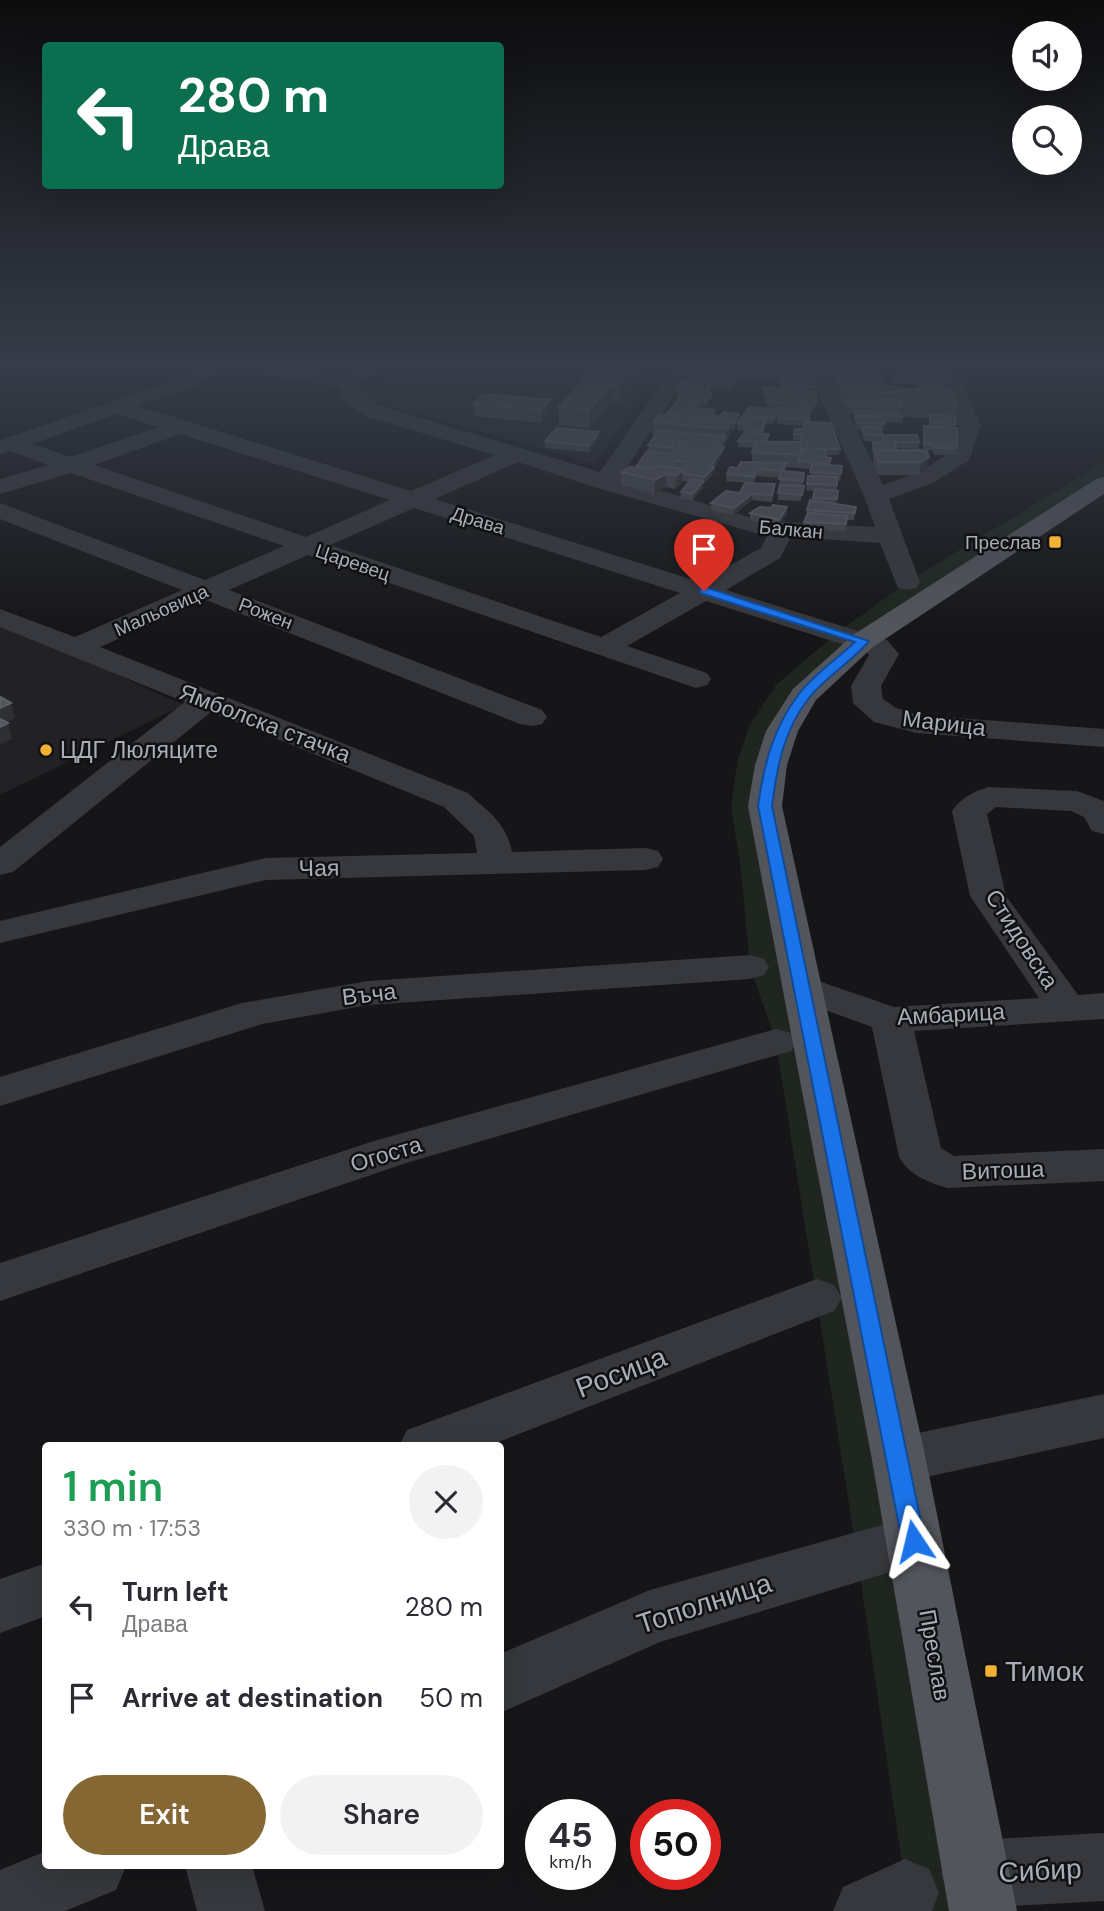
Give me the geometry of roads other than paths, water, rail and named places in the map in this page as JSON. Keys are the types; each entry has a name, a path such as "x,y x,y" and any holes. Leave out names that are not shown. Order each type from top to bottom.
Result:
{"main road":[{"name":"Преслав","path":"979,1892 899,1460 765,806 771,765 782,731 804,695 850,637 935,592 1104,484"}],"street":[{"name":"Царевец","path":"27,452 72,465 696,679"},
{"path":"0,487 108,452"},
{"name":"Драва","path":"264,452 850,637"},
{"name":"Балкан","path":"511,452 760,528 890,536"},
{"path":"605,483 626,452"},
{"path":"856,452 876,496 907,582"},
{"path":"876,496 926,478 962,452"},
{"name":"Мальовица","path":"74,648 517,454"},
{"name":"Рожен","path":"0,510 531,717"},
{"path":"604,648 771,553 783,529"},
{"name":"Ямболска стачка","path":"0,617 206,701 405,777 456,800 491,832 496,864"},
{"name":"Марица","path":"850,637 877,646 884,654 866,687 868,702 885,715 917,724 1104,738"},
{"path":"0,864 206,701"},
{"name":"Стидовска","path":"1085,1006 988,896 970,811 989,797 1077,801 1098,811 1104,824"},
{"name":"Чая","path":"0,932 266,869 645,859"},
{"name":"Въча","path":"0,1092 256,1012 368,993 750,967"},
{"name":"Амбарица","path":"804,988 891,1020 1085,1006"},
{"name":"Витоша","path":"891,1020 920,1157 932,1166 947,1172 1104,1165"},
{"name":"Огоста","path":"0,1282 390,1152 776,1042"},
{"name":"Росица","path":"437,1442 817,1298"},
{"path":"899,1460 1104,1416"},
{"name":"Тополница","path":"504,1682 650,1617 914,1541"},
{"name":"Сибир","path":"979,1892 1104,1867"},
{"path":"0,1904 85,1869"},
{"path":"220,1869 231,1911"}],"place":[{"name":"Преслав","path":"1055,542"},
{"name":"ЦДГ Люляците","path":"46,750"},
{"name":"Тимок","path":"991,1671"}]}
